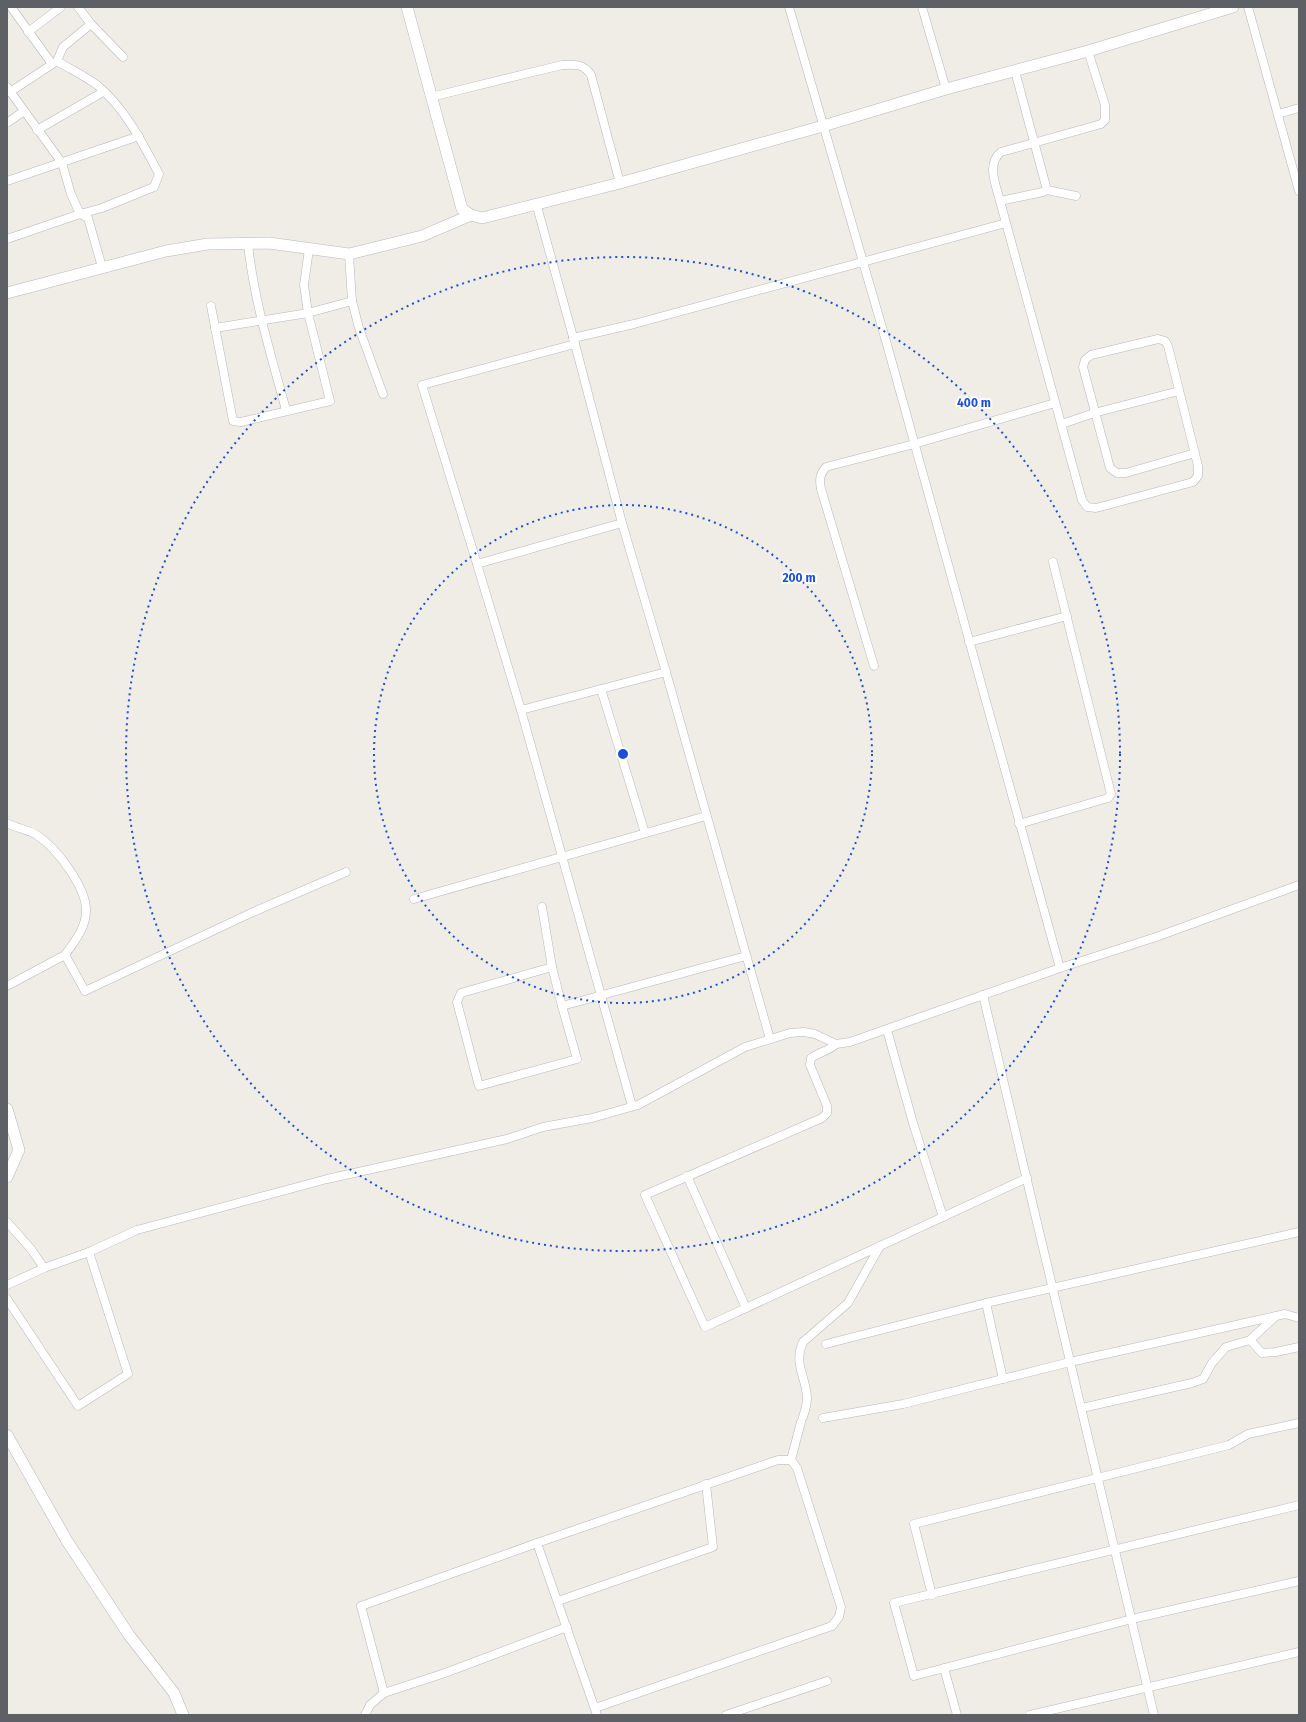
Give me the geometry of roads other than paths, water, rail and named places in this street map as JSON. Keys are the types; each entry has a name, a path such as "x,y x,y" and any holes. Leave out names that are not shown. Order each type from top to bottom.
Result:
{"street":[{"path":"7,10 11,7 28,32 54,63 97,85 120,109 139,136 159,174 154,187 102,208 7,239"},
{"path":"28,32 61,7"},
{"path":"78,7 91,24 123,57"},
{"path":"407,7 462,209 470,215 482,218 823,126 946,89 1088,51 1233,7"},
{"path":"790,7 823,126 863,260 1060,968"},
{"path":"922,7 946,89"},
{"path":"1248,7 1299,191"},
{"path":"91,24 63,47 54,63 8,89 62,163 71,194 80,214 88,218 102,267"},
{"path":"1088,51 1105,105 1105,120 1101,124 1001,152 993,161 992,168 1000,201 1054,403 1062,424 1082,500 1087,507 1096,508 1193,482 1198,476 1195,453 1168,346 1165,341 1158,339 1091,355 1085,360 1084,367 1094,413 1110,468 1117,473 1126,473 1195,453"},
{"path":"431,97 562,65 574,64 586,68 591,75 620,182"},
{"path":"1015,71 1047,190"},
{"path":"37,130 103,92"},
{"path":"1278,114 1299,108"},
{"path":"7,123 24,112"},
{"path":"7,181 139,136"},
{"path":"1000,201 1047,190 1076,196"},
{"path":"536,203 622,524 666,672 770,1039"},
{"path":"7,293 166,251 208,244 269,243 349,254 422,236 470,215"},
{"path":"632,1106 521,710 422,385 863,260 1006,223"},
{"path":"248,244 250,268 262,321 286,410"},
{"path":"211,306 214,328 233,420 241,422 286,410 330,402 308,313 304,285 309,248"},
{"path":"349,254 352,301 359,328 383,394"},
{"path":"214,328 308,313 352,301"},
{"path":"1062,424 1094,413 1179,391"},
{"path":"874,666 820,489 819,479 826,467 914,444 1054,403"},
{"path":"477,564 622,524"},
{"path":"1019,824 1108,798 1111,794 1053,562"},
{"path":"969,642 1067,616"},
{"path":"521,710 666,672"},
{"path":"601,689 645,833"},
{"path":"414,899 706,816"},
{"path":"7,823 38,835 55,850 64,860 86,902 84,926 65,955 7,986"},
{"path":"65,955 85,991 251,913 346,872"},
{"path":"7,1285 44,1268 89,1252 137,1230 327,1179 507,1139 543,1127 592,1118 632,1106 746,1047 790,1033 804,1032 815,1034 836,1044 850,1042 1060,968 1164,934 1299,885"},
{"path":"542,907 552,967 577,1059 480,1086 457,1002 461,993 552,967"},
{"path":"562,1006 746,956"},
{"path":"983,995 1154,1715"},
{"path":"887,1030 913,1122 944,1216"},
{"path":"836,1044 832,1048 818,1053 811,1058 810,1065 827,1106 827,1113 822,1118 687,1176 645,1196 706,1327 1027,1178"},
{"path":"7,1109 18,1150 7,1178"},
{"path":"687,1176 746,1308"},
{"path":"7,1222 31,1249 44,1268"},
{"path":"826,1344 1053,1288 1299,1232"},
{"path":"537,1543 596,1712 832,1626 839,1617 841,1607 796,1468 791,1460 807,1398 799,1364 800,1349 803,1342 848,1303 880,1246"},
{"path":"7,1299 78,1406 128,1374 89,1252"},
{"path":"986,1304 1003,1379"},
{"path":"823,1418 904,1404 1070,1362 1299,1310"},
{"path":"1281,1314 1299,1318"},
{"path":"1082,1408 1192,1383 1203,1379 1212,1363 1226,1347 1250,1340 1281,1314"},
{"path":"1250,1340 1262,1353 1276,1352 1299,1347"},
{"path":"932,1595 914,1524 1229,1446 1243,1436 1258,1431 1299,1423"},
{"path":"7,1435 67,1541 129,1635 174,1693 183,1715"},
{"path":"384,1693 361,1606 706,1484 778,1460 791,1460"},
{"path":"558,1601 713,1547 706,1484"},
{"path":"1299,1505 894,1603 914,1676 1132,1619 1299,1581"},
{"path":"365,1715 370,1705 384,1693 567,1627"},
{"path":"1030,1715 1299,1652"},
{"path":"944,1668 957,1715"},
{"path":"726,1715 827,1681"}]}
